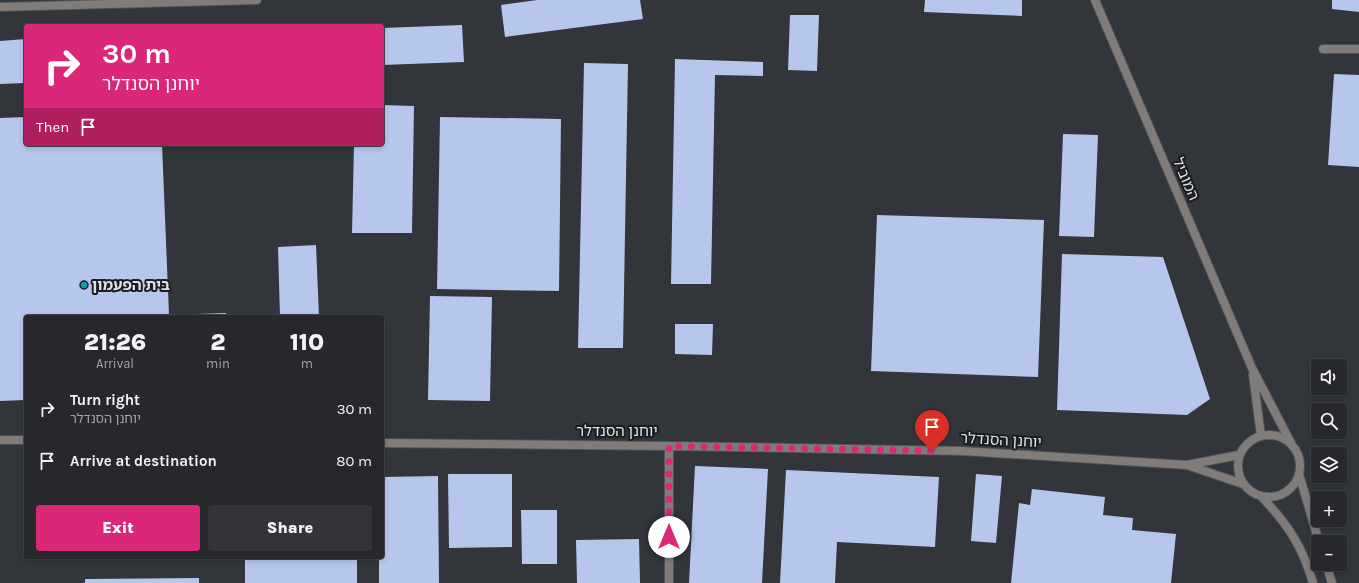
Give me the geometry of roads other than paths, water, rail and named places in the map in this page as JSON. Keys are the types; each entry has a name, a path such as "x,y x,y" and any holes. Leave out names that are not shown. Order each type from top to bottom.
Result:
{"street":[{"path":"0,7 257,0"},
{"name":"המוביל","path":"1094,0 1252,368 1291,443"},
{"path":"1323,49 1359,49"},
{"name":"המוביל","path":"1252,368 1260,436"},
{"path":"1271,434 1282,437 1291,443 1297,452 1300,463 1299,474 1295,484 1287,491 1272,497 1261,496 1251,492 1243,484 1238,474 1237,464 1239,455 1244,446 1260,436 1271,434"},
{"path":"0,440 24,440"},
{"name":"יוחנן הסנדלר","path":"384,444 669,446 963,451 1187,465 1239,455"},
{"path":"669,446 669,583"},
{"name":"יוחנן הסנדלר","path":"1187,465 1243,484"},
{"path":"1299,474 1317,535"},
{"path":"1261,496 1277,513 1301,547 1313,583"},
{"path":"1328,571 1332,583"}],"place":[{"name":"בית הפעמון","path":"84,285"}]}
